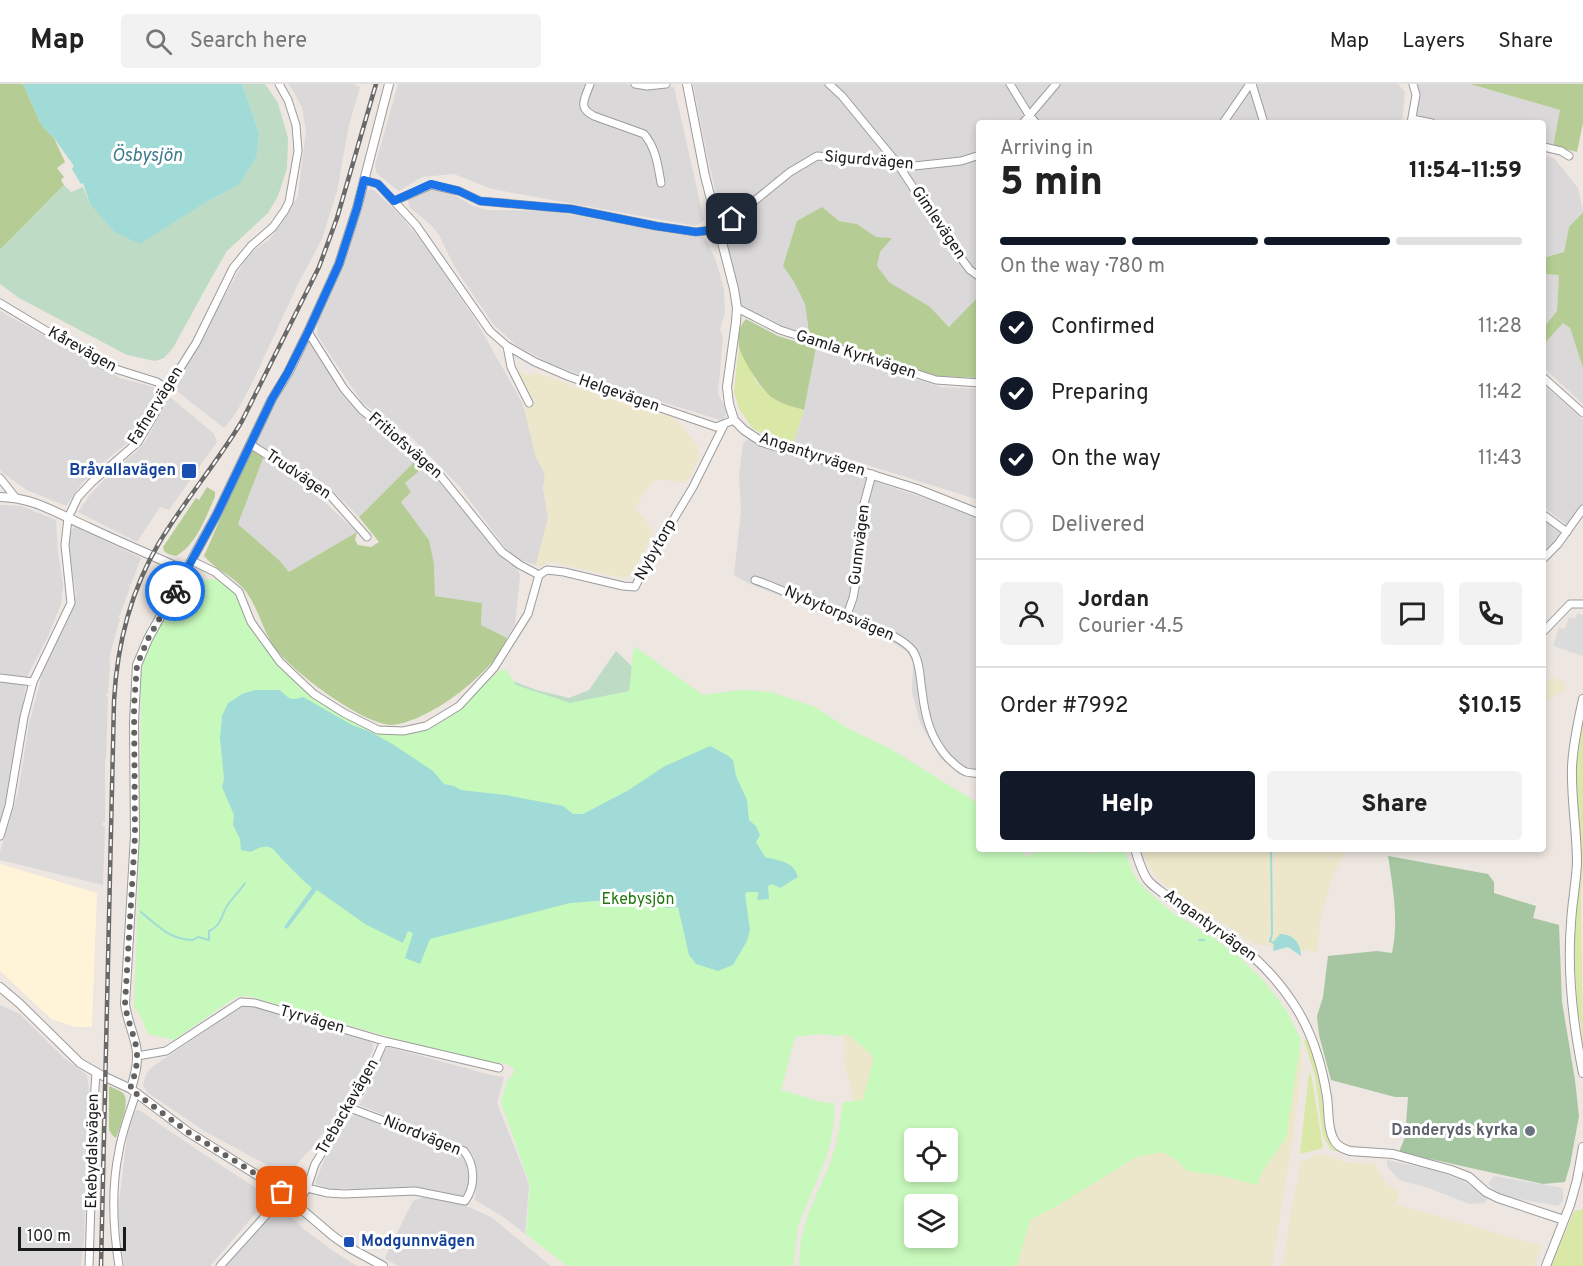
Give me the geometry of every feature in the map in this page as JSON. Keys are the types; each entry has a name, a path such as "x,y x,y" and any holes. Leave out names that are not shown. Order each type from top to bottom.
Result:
{"street":[{"name":"Fafnervägen","path":"0,836 9,806 24,717 33,682 71,603 66,545 68,518 78,496 138,442 166,389 196,343 233,268 251,246 273,227 289,202 298,151 296,125 288,100 279,84"},
{"path":"119,1266 114,1222 116,1174 137,1064 136,1047 125,1004 135,836 134,722 137,665 148,639 217,514 272,399 308,332 339,264 357,208 389,84"},
{"path":"590,84 583,108 594,116 644,134 654,151 662,183"},
{"path":"635,84 647,86 666,84"},
{"path":"687,84 705,176 734,288 736,308 727,387 734,420 724,425"},
{"name":"Gimlevägen","path":"829,84 842,96 897,163 949,242 970,270 976,274"},
{"path":"1010,84 1033,120"},
{"path":"1025,120 1056,84"},
{"path":"1225,120 1251,84"},
{"path":"1251,84 1263,120"},
{"path":"1412,120 1416,95 1413,84"},
{"path":"1546,147 1561,151 1569,156"},
{"name":"Sigurdvägen","path":"720,229 790,172 817,156 915,166 961,161 976,156"},
{"name":"Helgevägen","path":"364,180 378,184 416,225 490,331 507,346 535,362 570,377 716,427 724,425"},
{"path":"394,201 431,184 459,191 480,201 571,209 696,232 720,229"},
{"name":"Kårevägen","path":"0,303 103,365 157,382 166,389"},
{"name":"Gamla Kyrkvägen","path":"736,308 780,330 936,380 976,383"},
{"name":"Fritiofsvägen","path":"308,332 344,389 362,410 440,474 502,552 519,565 539,575"},
{"name":"Helgevägen","path":"507,346 511,367 529,403"},
{"path":"1546,380 1583,413"},
{"name":"Angantyrvägen","path":"734,420 762,442 872,474 976,512"},
{"name":"Nybytorp","path":"539,575 547,570 564,572 635,587 693,487 724,425"},
{"name":"Trudvägen","path":"250,444 329,494 367,537"},
{"name":"Gunnvägen","path":"847,615 856,582 861,514 872,474"},
{"path":"0,478 15,497"},
{"path":"0,497 15,497 37,503 186,571"},
{"path":"1546,556 1558,544 1583,509"},
{"path":"1546,516 1567,532"},
{"path":"192,561 215,573 239,592 251,622 280,662 314,694 344,713 378,730 403,731 426,726 459,706 494,668 528,614 539,575"},
{"name":"Nybytorpsvägen","path":"755,580 820,607 847,615 896,637 911,649 916,656 924,709 935,741 955,765 966,772 976,773"},
{"path":"1546,629 1570,604 1583,604"},
{"path":"0,678 33,682"},
{"path":"1583,699 1572,767 1576,885 1570,953 1574,1019 1583,1074"},
{"name":"Angantyrvägen","path":"1136,852 1147,878 1154,885 1260,961 1294,1004 1320,1063 1332,1137 1337,1145 1350,1151 1393,1154 1451,1170 1469,1177 1486,1192 1498,1198 1564,1220"},
{"path":"0,987 80,1063 133,1091 188,1132 282,1192 350,1248 383,1266"},
{"name":"Tyrvägen","path":"137,1056 166,1051 242,1002 255,1003 384,1041 499,1068"},
{"name":"Trebackavägen","path":"297,1205 307,1188 315,1164 367,1080 384,1041"},
{"name":"Ekebydalsvägen","path":"89,1266 96,1072"},
{"name":"Niordvägen","path":"307,1188 344,1194 415,1191 465,1201 471,1192 473,1181 470,1160 464,1151 350,1108"},
{"path":"1546,1266 1570,1205 1583,1147"},
{"path":"219,1266 268,1213 282,1192"}],"shaded area":[{"path":"289,84 353,84 360,87 349,125 337,191 322,239 298,284 252,383 236,413 224,428 173,388 247,256 270,239 298,196 306,131 302,107"},
{"path":"398,84 627,84 635,87 674,87 704,220 696,226 492,189 454,174 422,177 399,191 377,174 375,166"},
{"path":"693,84 1398,84 1405,92 1402,120 976,120 976,299 950,327 929,307 889,282 877,266 880,252 891,238 876,237 857,224 839,221 783,266 805,304 809,333 785,327 740,304"},
{"path":"1418,84 1470,84 1560,110 1553,146 1546,144 1546,120 1434,120 1419,117 1414,112"},
{"path":"1546,156 1554,158 1578,188 1583,211 1569,227 1564,252 1546,257"},
{"path":"371,189 399,214 426,246 476,321 524,408 536,457 545,474 543,488 548,518 536,565 517,559 504,546 459,486 435,461 408,434 362,402 317,335 318,318 342,266 367,191"},
{"path":"427,191 449,192 473,206 487,210 552,211 677,234 703,236 716,261 724,289 725,312 720,329 723,337 718,393 727,412 724,419 720,420 611,386 551,364 517,346 493,324 454,266 439,235 430,224 409,207 408,200"},
{"path":"1546,274 1559,275 1557,311 1546,325"},
{"path":"0,311 120,378 157,389 139,431 133,439 82,483 66,506 27,490 0,470"},
{"path":"1563,323 1570,328 1583,368 1583,404 1546,370 1546,342"},
{"path":"307,342 312,342 341,394 418,458 359,517 329,487 258,444 257,441"},
{"path":"816,348 941,387 976,389 976,499 794,442 804,410"},
{"path":"519,370 528,376 536,373 674,418 698,446 699,456 690,478 683,483 661,479 652,482 635,507 653,535 630,575 624,578 546,561 544,567 536,565 548,518 543,488 545,474 536,457 524,408 533,404 517,372"},
{"path":"1546,387 1583,420 1583,503 1568,526 1546,509"},
{"path":"169,396 214,434 217,442 169,510 160,507 137,542 78,512 116,467 135,453 146,441"},
{"path":"748,439 933,501 976,518 976,777 961,775 940,758 920,723 912,691 913,663 907,652 886,638 748,583 734,575 741,512 739,475 743,443"},
{"path":"264,456 310,489 357,532 289,572 280,561 238,524"},
{"path":"426,465 498,553 508,563 516,566 520,575 515,624 507,638 481,625 482,603 435,596 434,564 429,540 401,502 411,492 405,483"},
{"path":"0,505 21,506 56,520 63,585 61,604 27,677 0,673"},
{"path":"1546,520 1564,533 1546,550"},
{"path":"75,526 141,558 118,617 120,618 109,658 108,694 106,694 108,697 105,822 102,825 105,826 103,885 0,860 0,852 18,793 29,724 42,671 72,609 76,595 69,533"},
{"path":"1577,613 1583,615 1583,656 1553,646 1559,628 1565,629 1569,617 1575,619"},
{"path":"1546,680 1562,680 1567,689 1546,701"},
{"path":"0,681 26,685 4,811 0,822"},
{"path":"1142,852 1345,852 1333,876 1321,914 1317,952 1255,944 1178,895 1156,877"},
{"path":"0,864 97,893 92,1027 75,1027 51,1019 0,971"},
{"path":"867,1003 911,1128 904,1128 904,1182 915,1182 915,1194 904,1194 904,1248 958,1248 958,1239 1029,1220 1293,1030 1302,1053 1302,1067 1272,1266 815,1266 842,1144 835,1139 840,1129 853,1128 852,1089 844,1064 845,1022"},
{"path":"0,1005 20,1014 64,1058 87,1075 89,1091 81,1266 0,1266"},
{"path":"244,1005 260,1007 369,1040 373,1044 355,1092 287,1176 206,1132 148,1093 143,1085 146,1074 152,1067"},
{"path":"388,1047 504,1077 497,1103 529,1184 525,1234 505,1218 475,1200 477,1173 474,1157 465,1146 359,1105"},
{"path":"139,1110 270,1197 210,1266 124,1266 118,1211 127,1136 133,1112"},
{"path":"356,1115 465,1157 470,1184 466,1194 462,1196 423,1188 331,1189 316,1184 329,1149 352,1116"},
{"path":"1316,1155 1327,1155 1344,1162 1374,1164 1387,1184 1400,1192 1396,1204 1542,1246 1534,1266 1283,1266 1301,1162"},
{"path":"1387,1160 1433,1170 1462,1180 1488,1197 1485,1203 1469,1204 1429,1188 1399,1180 1387,1166"},
{"path":"1494,1176 1563,1188 1563,1201 1558,1206 1502,1196 1488,1184"},
{"path":"423,1197 464,1205 491,1217 551,1266 399,1266 385,1259 413,1201"},
{"path":"275,1200 305,1230 357,1266 219,1266"}],"green space":[{"path":"0,84 23,84 40,122 54,138 65,162 57,168 64,177 61,180 64,185 0,250"},
{"path":"242,84 265,84 278,103 288,138 287,168 278,196 268,213 227,251 173,348 164,358 155,361 127,355 19,298 0,284 0,250 64,185 71,192 83,187 90,204 206,202 239,185 257,156 259,133"},
{"path":"1470,84 1583,84 1583,123 1577,152 1553,146 1560,110"},
{"path":"822,207 839,221 857,224 876,237 892,238 880,252 877,266 889,282 930,307 949,327 976,299 976,378 937,376 818,339 809,333 805,304 783,266 797,221"},
{"path":"1583,212 1583,368 1570,328 1563,323 1546,342 1546,325 1557,311 1559,275 1546,274 1546,257 1564,252 1569,227"},
{"path":"746,319 778,336 816,348 804,410 773,398 763,389 753,374 739,346 740,328"},
{"path":"739,347 757,383 774,399 804,410 793,445 769,437 752,428 739,408 734,391"},
{"path":"251,449 264,456 238,524 280,561 289,572 357,532 355,540 358,545 371,547 379,542 359,517 418,458 426,465 405,483 411,492 401,502 429,540 434,564 435,596 482,603 481,625 507,638 496,658 450,700 417,718 394,725 363,716 328,695 296,670 275,648 243,588 204,556"},
{"path":"207,487 215,492 215,497 200,530 183,551 176,556 168,554 163,547 196,498 199,500"},
{"name":"Ekebysjön","path":"218,579 228,584 257,633 285,671 308,692 354,721 390,731 421,725 461,702 501,670 506,670 516,685 570,703 629,691 634,646 703,695 740,690 771,692 815,707 849,729 889,748 976,802 976,852 1023,852 1026,857 1034,852 1125,852 1139,883 1173,913 1239,957 1263,980 1286,1010 1301,1040 1286,1138 1265,1167 1258,1184 1187,1171 1175,1159 1162,1152 1136,1157 1030,1220 1017,1266 799,1266 801,1239 808,1214 837,1142 843,1102 863,1100 874,1057 848,1034 795,1037 781,1090 821,1102 834,1103 834,1120 823,1165 799,1224 793,1266 567,1266 526,1234 530,1185 501,1102 507,1081 513,1075 514,1069 510,1066 501,1063 476,1062 248,996 236,997 174,1040 148,1034 134,1007 141,674 148,650 167,614 176,613 191,594 198,580"},
{"path":"616,651 638,672 661,677 572,727 497,675 536,690 569,698 589,690"},
{"path":"1583,713 1581,898 1583,1046 1578,1015 1574,951 1581,859 1576,780 1577,751"},
{"path":"1388,856 1488,874 1494,882 1494,893 1536,906 1533,918 1559,925 1562,1002 1579,1116 1565,1182 1543,1184 1399,1152 1405,1137 1408,1097 1395,1097 1331,1080 1319,1035 1317,1016 1323,997 1328,956 1377,951 1392,953 1395,917"},
{"path":"1307,1040 1317,1068 1328,1138 1332,1147 1339,1152 1331,1150 1323,1136 1315,1076 1304,1041"},
{"path":"1309,1073 1323,1148 1300,1154"},
{"path":"109,1086 123,1093 126,1102 116,1138 109,1130"},
{"path":"1583,1208 1583,1266 1551,1266 1574,1211"}],"water":[{"name":"Ösbysjön","path":"23,84 242,84 259,133 257,156 239,185 206,202 140,244 115,232 90,204 83,183 81,184 72,169 74,166 40,122"},
{"name":"Ekebysjön","path":"255,690 280,690 290,698 303,697 352,725 371,732 394,745 433,771 444,784 461,790 506,795 563,806 573,814 583,814 627,791 665,766 710,746 733,760 736,776 747,800 749,820 756,826 760,835 756,842 765,857 789,865 798,877 780,888 772,884 768,886 769,899 758,900 757,892 745,894 750,930 747,941 733,965 718,971 696,964 689,955 678,907 667,908 650,897 570,903 430,939 420,964 405,958 413,933 408,931 403,943 365,924 317,890 287,929 284,927 312,888 272,849 264,847 251,852 241,850 240,839 233,825 234,815 222,787 224,779 220,738 222,716 228,703 242,694"},
{"path":"1280,934 1295,940 1300,947 1301,956 1288,947 1273,951 1274,941"}],"waterway":[{"path":"1271,852 1272,934 1270,941 1276,944"},
{"path":"141,912 171,935 185,939 193,940 198,937 209,940 209,931 219,923 226,907 245,883"},
{"path":"1199,940 1204,940"}],"railway":[{"path":"101,1266 114,701 122,639 140,580 159,543 242,421 319,267 337,218 376,84"}],"way so far":[{"path":"175,591 148,639 137,665 134,706 135,836 125,1004 136,1047 137,1064 130,1089 170,1120 282,1192"}],"place":[{"name":"Bråvallavägen","path":"189,471"},
{"name":"Danderyds kyrka","path":"1530,1131"},
{"name":"Modgunnvägen","path":"349,1242"}],"route":[{"path":"175,591 217,514 272,399 308,332 339,264 364,180 378,184 394,201 431,184 459,191 480,201 571,209 696,232 720,229 732,219"}]}
